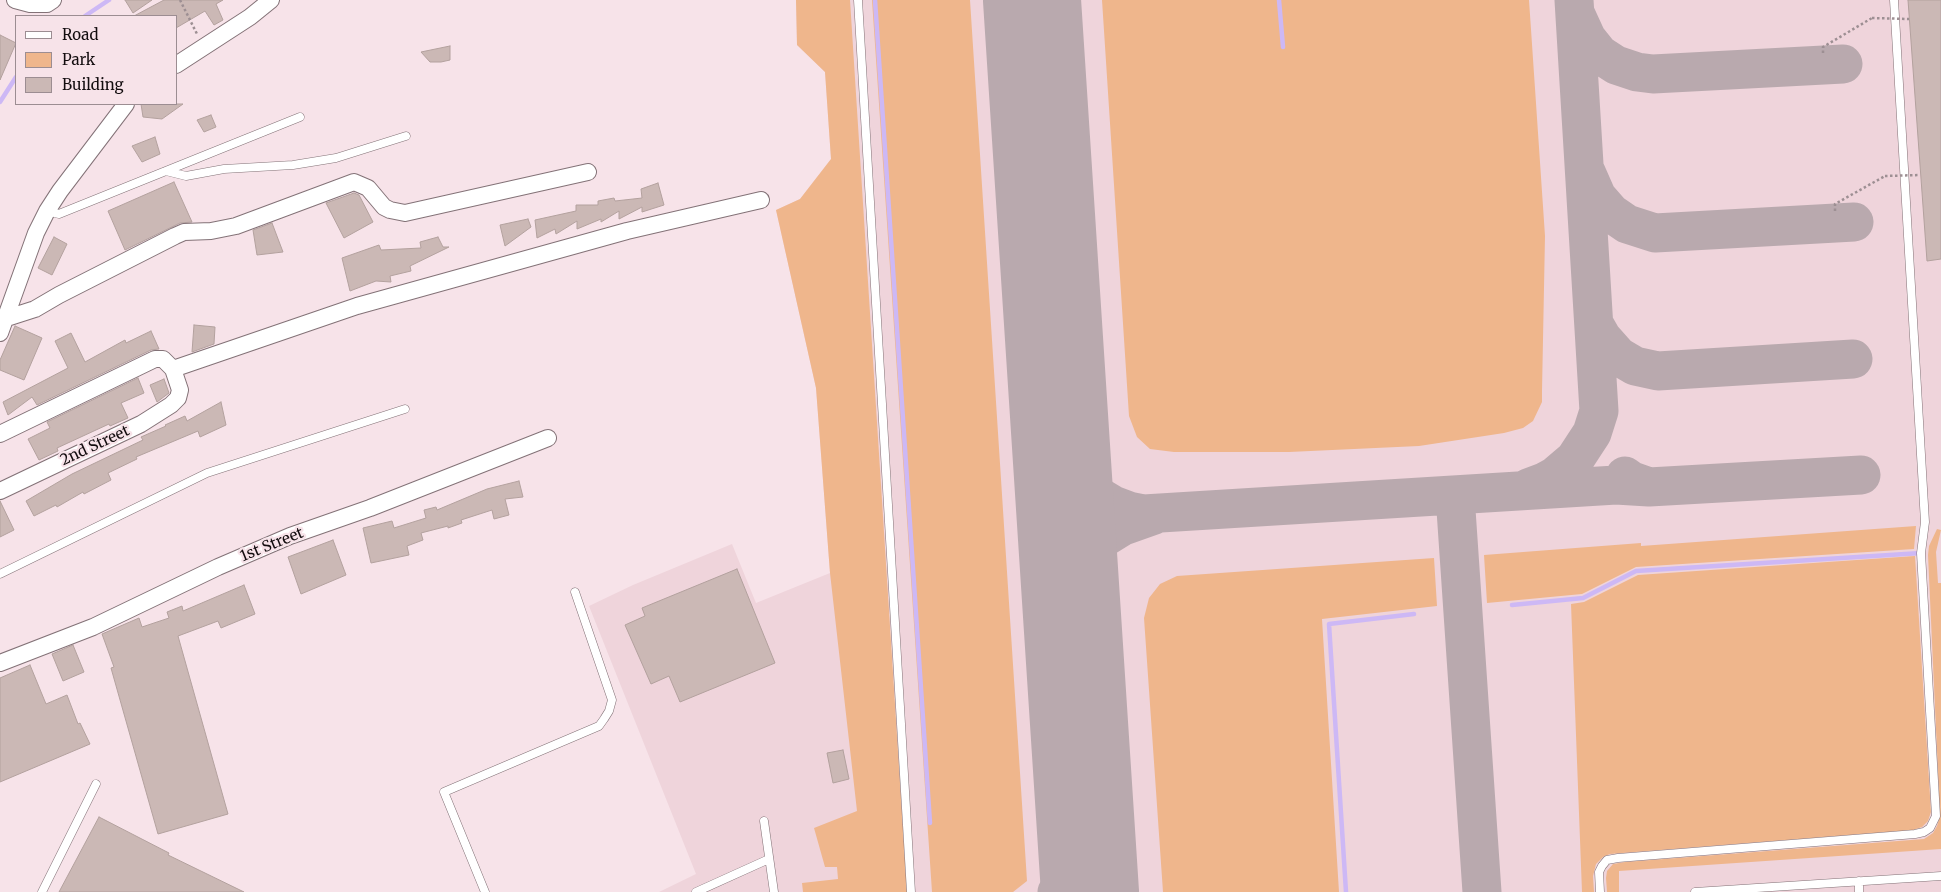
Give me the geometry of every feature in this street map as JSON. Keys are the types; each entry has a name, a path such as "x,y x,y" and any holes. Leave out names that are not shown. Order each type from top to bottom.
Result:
{"street":[{"path":"15,0 30,4 47,4 53,0"},
{"path":"178,64 250,17 271,0"},
{"path":"3,325 36,233 47,211 125,105"},
{"path":"3,325 184,232 211,231 236,226 354,182 368,188 378,202 390,210 405,213 588,172"},
{"path":"0,434 155,359 163,359 173,369 357,306 627,231 761,200"},
{"name":"2nd Street","path":"0,491 141,424 171,405 178,398 180,390 173,369"},
{"name":"1st Street","path":"0,663 93,627 218,567 281,540 370,508 548,438"}],"lane":[{"path":"858,0 911,892"},
{"path":"1600,892 1599,872 1607,860 1915,834 1930,828 1936,816 1921,553 1925,522 1894,0"},
{"path":"47,211 59,214 300,117"},
{"path":"166,171 186,176 224,169 293,165 336,158 406,136"},
{"path":"0,574 207,473 405,409"},
{"path":"485,892 444,792 599,726 604,719 609,711 612,700 575,592"},
{"path":"42,892 96,784"},
{"path":"764,821 774,892"},
{"path":"696,892 770,859"},
{"path":"1695,892 1941,876"},
{"path":"1858,881 1859,892"}],"path":[{"path":"180,0 204,46"},
{"path":"1823,53 1823,47 1872,18 1910,19"},
{"path":"1835,211 1835,204 1885,176 1920,175"}],"shaded area":[{"path":"796,0 1941,0 1941,892 659,892 696,874 589,606 633,585 732,544 756,603 830,573 816,388 776,210 800,199 831,159 825,72 797,45"}],"green space":[{"path":"796,0 850,0 907,892 803,892 802,883 838,879 837,867 825,867 814,828 857,811 830,573 816,388 776,210 800,199 831,159 825,72 797,45"},
{"path":"872,0 970,0 1027,881 1013,892 932,892"},
{"path":"1102,0 1529,0 1545,236 1542,402 1533,421 1523,428 1504,433 1419,446 1289,452 1174,452 1150,449 1137,437 1129,416"},
{"path":"1916,526 1914,549 1636,567 1582,594 1487,603 1484,555 1641,543 1641,546"},
{"path":"1937,529 1941,530 1936,552 1938,583 1941,583 1941,849 1619,871 1619,892 1607,892 1607,871 1613,864 1924,839 1933,833 1940,816 1928,555 1929,546"},
{"path":"1915,556 1931,812 1928,821 1922,827 1913,830 1610,854 1603,857 1596,864 1593,876 1594,892 1582,892 1571,604 1584,602 1638,575"},
{"path":"1434,558 1437,606 1322,619 1339,892 1163,892 1144,618 1149,598 1160,584 1177,576"}],"building":[{"path":"125,0 152,0 133,13"},
{"path":"164,0 223,0 216,4 223,20 214,25 205,11 178,27 178,15 136,15"},
{"path":"1908,0 1941,0 1941,259 1927,261"},
{"path":"0,35 15,42 15,45 0,80"},
{"path":"450,46 450,60 441,62 430,62 421,52"},
{"path":"183,104 162,119 143,117 141,105"},
{"path":"211,115 216,127 204,132 197,120"},
{"path":"155,137 160,154 142,162 132,146"},
{"path":"174,182 192,222 180,223 125,250 108,211"},
{"path":"658,183 664,205 642,212 642,207 619,219 619,211 601,222 601,219 577,229 577,221 556,234 555,229 537,238 535,220 576,211 576,205 598,205 598,201 614,198 615,201 642,198 641,189"},
{"path":"354,193 359,195 373,222 344,238 326,203"},
{"path":"528,219 531,227 505,246 500,225"},
{"path":"272,223 283,252 257,255 253,230"},
{"path":"54,237 67,244 52,275 38,268"},
{"path":"438,237 443,247 449,247 410,266 411,271 390,276 391,282 376,281 350,291 342,258 379,245 381,250 421,248 420,242"},
{"path":"194,325 215,327 214,344 192,352"},
{"path":"15,326 42,338 24,380 0,370 0,360"},
{"path":"151,331 159,349 151,350 37,405 32,397 8,415 3,402 68,368 55,341 71,333 85,362 125,340 126,343"},
{"path":"138,378 144,393 121,403 128,418 110,426 109,424 57,448 58,451 39,460 28,439 50,428 47,422"},
{"path":"164,379 169,393 157,402 150,385"},
{"path":"221,402 226,425 200,437 198,431 136,457 137,459 108,473 111,480 84,494 83,492 57,507 56,505 34,516 26,501 72,474 143,440 141,437 185,416 187,421"},
{"path":"519,481 523,497 505,499 509,515 494,519 492,510 461,520 462,523 448,528 448,526 421,533 423,540 407,546 409,555 371,563 363,528 392,521 394,528 426,518 424,510 436,507 437,510 487,489"},
{"path":"0,501 14,530 0,537"},
{"path":"333,540 346,575 301,594 288,557"},
{"path":"737,569 775,663 680,702 669,676 651,684 625,625 645,616 642,608"},
{"path":"244,585 255,614 221,628 218,621 178,636 228,814 158,834 111,668 114,667 102,634 139,618 142,627 169,618 167,612 182,606 183,611"},
{"path":"73,645 84,672 63,681 52,654"},
{"path":"30,665 46,704 67,695 78,724 80,723 90,744 0,782 0,678"},
{"path":"843,750 849,779 833,783 827,753"},
{"path":"99,817 169,853 168,855 244,892 59,892"}],"waterway":[{"path":"86,15 109,0"},
{"path":"875,0 930,823"},
{"path":"1279,0 1283,47"},
{"path":"0,102 15,79"},
{"path":"1512,605 1583,598 1636,571 1921,553"},
{"path":"1346,892 1329,624 1414,614"}],"taxiway":[{"path":"1528,488 1555,476 1575,459 1592,433 1599,411 1574,0"},
{"path":"1576,15 1587,39 1599,54 1616,65 1637,72 1653,74 1843,64"},
{"path":"1586,172 1597,197 1611,213 1627,224 1655,233 1854,222"},
{"path":"1594,324 1602,338 1618,356 1635,366 1658,371 1853,359"},
{"path":"1060,435 1074,469 1085,484 1098,496 1113,505 1144,514 1616,485 1649,487"},
{"path":"1625,476 1632,481 1649,487 1861,475"},
{"path":"1455,495 1482,892"},
{"path":"1071,595 1082,565 1102,539 1123,526 1154,515"},
{"path":"1057,892 1089,870"}],"runway":[{"path":"1032,0 1090,892"}]}
